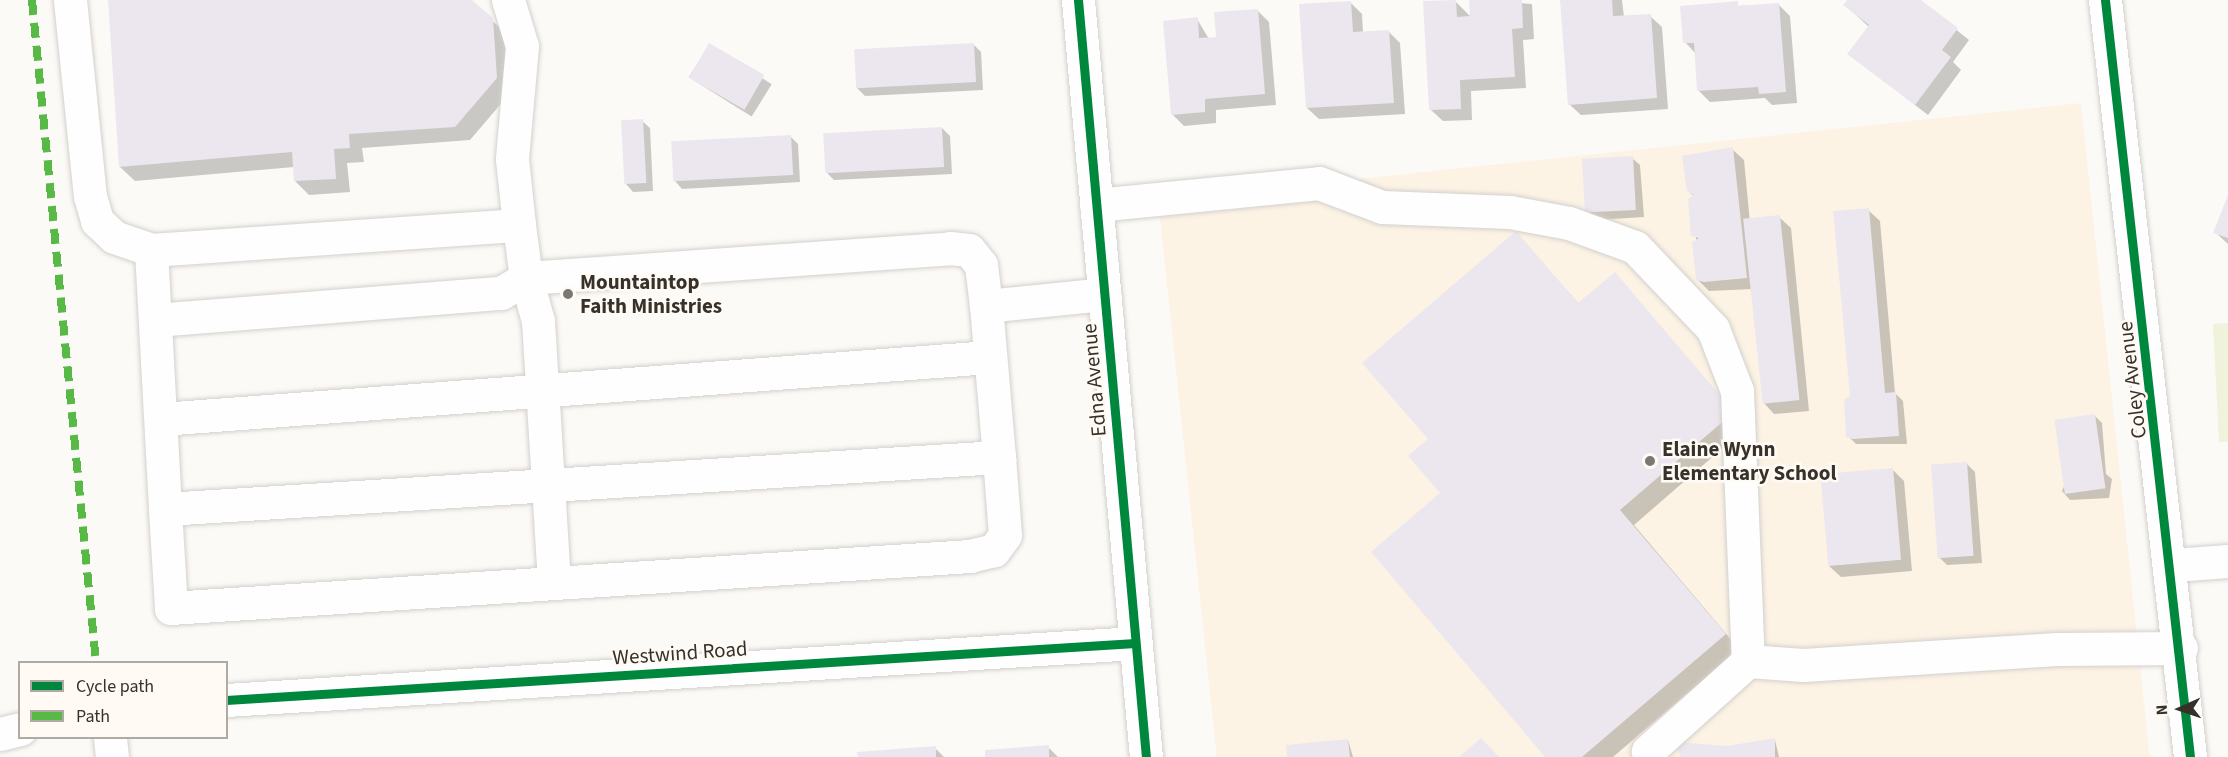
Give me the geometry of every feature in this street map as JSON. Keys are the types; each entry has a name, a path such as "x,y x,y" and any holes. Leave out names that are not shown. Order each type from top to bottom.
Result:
{"street":[{"path":"70,0 90,196 97,221 114,237 151,250 519,225"},
{"path":"508,0 522,46 512,159 526,278 538,321 554,582"},
{"name":"Edna Avenue","path":"1078,0 1146,757"},
{"name":"Coley Avenue","path":"2105,0 2173,565 2190,757"},
{"path":"1096,205 1319,183 1382,207 1510,212 1569,223 1635,247 1713,329 1737,391 1748,661"},
{"path":"151,250 171,608 994,550 1005,535 981,265 969,250 950,248 526,278 501,293 155,320"},
{"path":"986,306 1104,294"},
{"path":"161,419 542,388 990,357"},
{"path":"165,509 549,483 999,457"},
{"path":"2173,565 2228,561"},
{"name":"Westwind Road","path":"228,700 1135,643"},
{"path":"1647,751 1748,661 1803,665 2056,649 2181,648"},
{"path":"0,734 18,730"},
{"path":"110,739 112,757"}],"shaded area":[{"name":"Elaine Wynn Elementary School","path":"2081,103 2150,756 1217,757 1158,200"}],"green space":[{"path":"2228,323 2228,442 2219,442 2213,324"}],"building":[{"path":"108,0 472,0 493,18 497,78 455,127 349,134 350,148 334,149 336,179 294,181 292,152 119,167"},
{"path":"1456,0 1457,17 1470,16 1469,0 1522,0 1523,28 1512,29 1515,77 1460,80 1461,109 1429,110 1423,1"},
{"path":"1560,0 1612,0 1613,16 1651,14 1657,98 1568,105"},
{"path":"1847,0 1921,0 1958,28 1942,50 1951,57 1915,105 1847,54 1869,25 1843,5"},
{"path":"1351,1 1353,32 1389,30 1394,103 1306,108 1299,4"},
{"path":"1738,1 1738,6 1779,3 1786,92 1759,94 1758,87 1697,91 1694,43 1683,43 1680,6"},
{"path":"1258,9 1265,94 1205,99 1205,112 1171,115 1163,21 1198,17 1199,38 1216,37 1214,12"},
{"path":"709,43 764,75 744,110 689,78"},
{"path":"974,43 976,82 856,88 854,49"},
{"path":"643,119 646,183 624,184 621,120"},
{"path":"942,127 944,167 825,173 823,133"},
{"path":"791,135 793,175 673,181 671,141"},
{"path":"1733,147 1747,278 1704,282 1696,280 1692,242 1699,238 1691,236 1688,199 1694,195 1687,191 1682,156"},
{"path":"1633,156 1636,210 1585,213 1582,159"},
{"path":"2228,195 2228,238 2213,233"},
{"path":"1869,208 1885,393 1896,392 1899,436 1853,439 1846,437 1844,400 1850,396 1833,211"},
{"path":"1780,215 1799,400 1763,404 1743,219"},
{"path":"1516,231 1578,303 1615,272 1734,412 1620,510 1726,634 1582,757 1545,757 1371,552 1440,493 1408,456 1428,439 1362,363"},
{"path":"2095,414 2105,488 2065,494 2054,420"},
{"path":"1967,462 1974,556 1938,558 1931,465"},
{"path":"1893,468 1901,560 1828,566 1820,474"},
{"path":"1481,738 1499,757 1459,757"},
{"path":"1775,738 1775,757 1680,757 1676,742 1727,746"},
{"path":"1348,739 1350,757 1287,757 1286,745"},
{"path":"1049,745 1049,757 985,757 985,750"},
{"path":"936,746 936,757 858,757 857,752"}],"marked path":[{"path":"32,0 96,661"}],"cycle path":[{"path":"1078,0 1146,757"},
{"path":"2105,0 2190,757"},
{"path":"228,700 1135,643"}],"place":[{"name":"Mountaintop Faith Ministries","path":"568,294"},
{"name":"Elaine Wynn Elementary School","path":"1650,461"}]}
